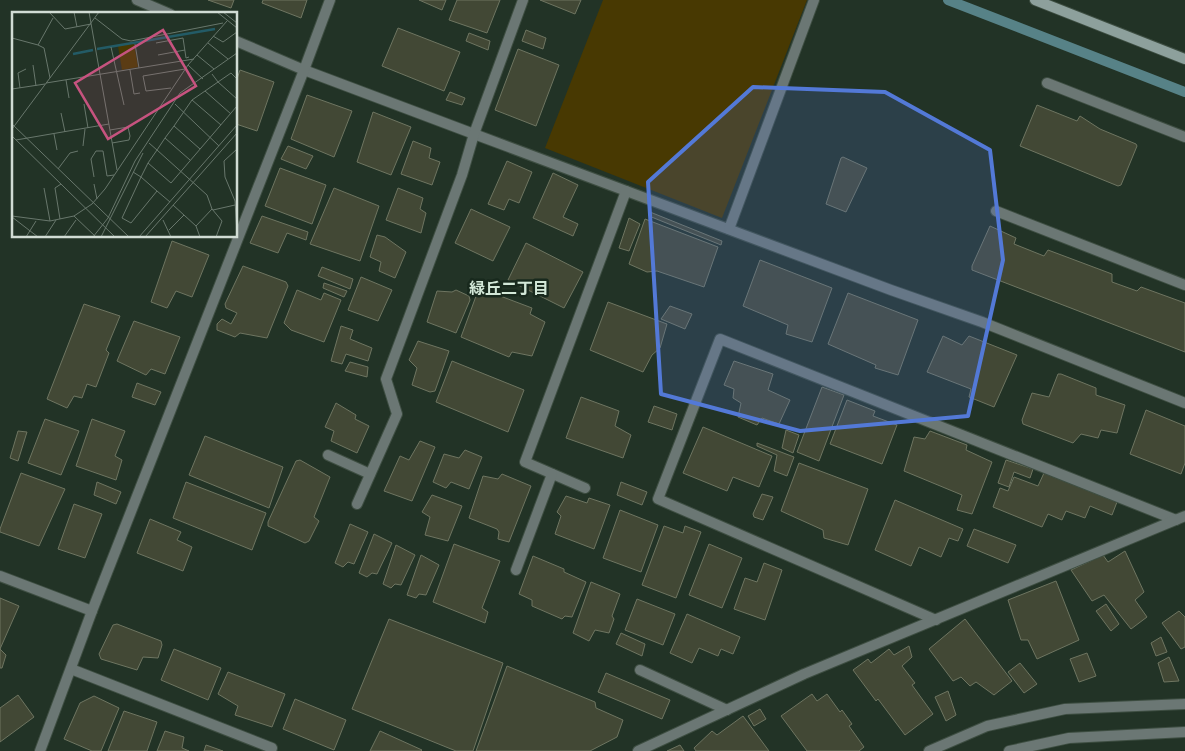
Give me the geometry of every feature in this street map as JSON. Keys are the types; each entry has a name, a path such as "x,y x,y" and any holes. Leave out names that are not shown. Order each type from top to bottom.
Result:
{"street":[{"path":"137,0 165,12"},
{"path":"40,751 92,611 330,0"},
{"path":"357,504 397,414 386,379 462,175 474,134 523,0"},
{"path":"729,229 814,0"},
{"path":"1035,0 1185,59"},
{"path":"238,42 304,70 891,290 982,322 1185,403"},
{"path":"1047,83 1185,138"},
{"path":"585,488 525,462 626,191"},
{"path":"996,211 1185,285"},
{"path":"936,620 658,499 720,339 1180,518"},
{"path":"328,455 370,474"},
{"path":"516,570 552,474"},
{"path":"638,751 804,674 1180,518"},
{"path":"0,576 92,611"},
{"path":"70,669 272,748 271,751"},
{"path":"640,670 727,710"},
{"path":"929,751 987,726 1065,709 1185,704"},
{"path":"1009,751 1069,738 1185,732"}],"highlighted area":[{"path":"753,87 885,92 990,150 1003,260 968,416 800,431 661,394 648,182"}],"shaded area":[{"path":"603,0 807,0 722,218 545,148"}],"building":[{"path":"208,0 234,0 231,8"},
{"path":"263,0 307,0 301,18 262,3"},
{"path":"419,0 446,0 442,10"},
{"path":"457,0 500,0 487,33 449,20"},
{"path":"540,0 581,0 575,14"},
{"path":"398,28 460,52 444,91 382,66"},
{"path":"526,30 546,38 543,49 522,41"},
{"path":"469,33 490,41 488,50 466,41"},
{"path":"518,49 559,65 536,126 495,110"},
{"path":"240,70 274,82 257,131 238,125 238,76"},
{"path":"450,92 465,98 462,105 446,100"},
{"path":"307,95 352,111 334,157 291,139"},
{"path":"1037,105 1077,121 1080,116 1100,129 1136,144 1137,146 1121,185 1118,186 1020,146"},
{"path":"373,112 411,127 391,175 357,162"},
{"path":"413,141 431,148 429,158 440,162 432,185 401,174"},
{"path":"288,146 313,156 306,169 281,159"},
{"path":"843,157 867,168 846,212 826,204 841,158"},
{"path":"507,161 532,172 519,203 509,199 504,210 488,204"},
{"path":"280,168 326,185 312,224 265,206"},
{"path":"553,173 578,185 563,217 578,224 573,236 533,218"},
{"path":"334,188 379,206 360,261 310,244"},
{"path":"398,188 423,198 420,209 426,213 421,233 386,220"},
{"path":"471,209 510,227 493,261 455,243"},
{"path":"650,212 722,241 721,245 649,216"},
{"path":"262,216 308,232 306,240 287,233 278,253 250,243"},
{"path":"629,218 640,224 629,251 619,248"},
{"path":"645,219 718,247 704,287 657,271 647,272 629,264"},
{"path":"990,226 1016,238 1014,244 1044,256 1048,250 1112,274 1112,282 1137,291 1141,287 1185,303 1185,352 972,270 972,266"},
{"path":"377,235 385,237 406,252 395,278 379,271 381,262 370,257"},
{"path":"172,241 209,255 192,297 176,291 167,308 151,302"},
{"path":"526,243 583,272 564,308 508,280"},
{"path":"760,260 832,288 812,342 786,334 788,325 743,306"},
{"path":"243,266 286,282 288,286 267,338 240,333 235,337 217,330 217,324 222,319 231,324 237,313 226,308 225,304"},
{"path":"322,267 353,279 350,289 318,276"},
{"path":"361,277 392,290 378,321 348,310"},
{"path":"324,283 347,291 344,297 323,288"},
{"path":"479,288 532,308 530,314 545,322 532,356 512,352 509,357 461,337"},
{"path":"297,290 321,300 324,293 341,300 324,342 291,330 284,323"},
{"path":"456,290 469,296 470,300 456,333 427,322 437,291 452,292"},
{"path":"848,293 918,320 898,375 875,368 876,365 828,344"},
{"path":"608,302 667,324 660,348 652,355 643,372 590,350"},
{"path":"84,304 120,316 106,350 109,353 96,387 87,384 82,398 74,396 67,408 47,399"},
{"path":"670,306 692,314 685,329 661,319"},
{"path":"134,321 180,337 165,374 151,369 146,375 117,361"},
{"path":"341,326 353,330 350,339 372,348 368,361 346,354 342,364 331,361"},
{"path":"943,336 962,345 969,336 1017,355 994,407 969,397 971,389 927,372"},
{"path":"418,341 449,351 435,391 430,392 412,385 417,368 409,360"},
{"path":"452,361 524,390 508,432 436,402"},
{"path":"734,361 773,374 768,390 790,400 779,424 762,418 757,425 738,417 741,403 733,398 734,389 724,385"},
{"path":"350,362 368,367 367,377 345,371"},
{"path":"1058,374 1096,388 1096,395 1125,405 1117,433 1101,430 1098,438 1081,434 1073,443 1023,424 1022,420 1032,393 1049,397"},
{"path":"137,383 161,392 155,405 132,397"},
{"path":"822,387 844,395 819,461 797,452"},
{"path":"581,397 619,411 615,426 631,435 623,458 566,438"},
{"path":"847,400 875,411 873,416 897,425 882,464 830,444"},
{"path":"336,403 356,415 355,419 369,426 357,453 331,441 334,431 325,427"},
{"path":"654,406 677,414 672,430 648,422"},
{"path":"1146,410 1185,426 1185,463 1181,474 1130,454"},
{"path":"45,419 79,431 61,475 28,463"},
{"path":"92,419 125,431 115,456 122,460 116,480 76,466"},
{"path":"703,427 772,456 759,487 733,477 727,491 683,473"},
{"path":"786,430 799,435 793,453 782,448"},
{"path":"18,431 27,432 18,461 10,458"},
{"path":"930,431 967,445 966,450 992,462 972,514 957,510 962,495 904,471 914,437 925,439"},
{"path":"205,436 283,467 269,508 189,475"},
{"path":"420,441 435,447 412,501 384,491 400,456 409,460"},
{"path":"757,443 794,457 787,476 774,471 777,455 757,446"},
{"path":"465,450 482,457 469,489 451,482 446,488 433,482 444,454 459,458"},
{"path":"300,460 330,477 314,517 319,521 309,541 305,543 268,526 268,522 296,461"},
{"path":"1006,460 1033,469 1030,478 1014,472 1009,487 998,483"},
{"path":"799,463 868,489 848,545 824,538 823,530 781,511"},
{"path":"21,473 65,489 39,546 0,532"},
{"path":"1044,473 1117,502 1112,515 1090,506 1085,518 1066,511 1062,520 1048,514 1042,527 993,507 1000,488 1008,491 1014,477 1038,486"},
{"path":"502,474 531,486 509,542 498,539 499,532 497,529 469,518 483,476 498,479"},
{"path":"97,482 121,492 116,504 94,495"},
{"path":"186,482 266,513 252,550 173,518"},
{"path":"621,482 647,492 642,505 617,495"},
{"path":"762,494 773,497 763,520 754,517 753,514"},
{"path":"432,495 462,506 448,541 425,535 430,517 422,512"},
{"path":"566,496 587,503 589,498 610,505 594,549 555,534 561,516 557,512"},
{"path":"895,500 963,529 958,541 949,538 941,557 919,547 911,566 875,550"},
{"path":"74,504 102,514 85,558 58,549"},
{"path":"620,510 658,525 641,572 603,558"},
{"path":"150,519 181,532 177,540 192,547 183,571 137,553"},
{"path":"350,524 368,532 354,564 348,562 343,567 335,563"},
{"path":"664,526 683,533 685,526 701,532 676,598 642,585"},
{"path":"974,529 1016,545 1008,563 967,546"},
{"path":"374,534 392,543 377,574 372,573 367,577 359,573"},
{"path":"454,544 500,561 482,608 488,612 485,623 433,602"},
{"path":"709,544 742,558 722,608 689,595"},
{"path":"396,545 415,555 401,585 395,584 391,588 383,584"},
{"path":"1125,551 1144,592 1135,600 1147,617 1131,629 1104,595 1092,601 1071,570 1103,555 1108,562"},
{"path":"421,555 439,565 426,595 419,594 416,598 407,595"},
{"path":"533,556 564,569 564,572 586,582 572,617 565,616 562,619 532,606 532,600 519,594"},
{"path":"764,563 782,570 765,620 734,609 745,578 757,582"},
{"path":"1056,581 1079,640 1037,659 1028,640 1021,640 1008,600"},
{"path":"591,582 620,594 612,616 614,619 609,633 595,630 589,641 573,633"},
{"path":"0,598 19,606 0,649"},
{"path":"637,599 675,614 663,645 625,630"},
{"path":"1106,604 1119,624 1111,631 1096,611"},
{"path":"1179,611 1185,617 1185,647 1181,649 1162,623"},
{"path":"687,614 740,637 733,654 721,649 718,656 699,648 692,663 670,653"},
{"path":"389,619 503,663 473,751 456,751 352,709"},
{"path":"965,619 1012,681 994,695 976,682 970,686 961,677 953,681 929,649"},
{"path":"117,624 161,641 162,645 158,658 143,657 137,670 101,659 99,654 113,625"},
{"path":"621,633 645,644 642,656 616,644"},
{"path":"1161,637 1167,652 1156,656 1151,643"},
{"path":"909,646 912,657 902,666 915,683 912,685 933,714 905,735 853,670 868,659 871,663 889,649 894,655"},
{"path":"0,649 6,655 2,668 0,668"},
{"path":"174,649 221,668 208,700 161,680"},
{"path":"1087,653 1096,676 1079,682 1070,659"},
{"path":"1169,657 1179,681 1164,682 1158,663"},
{"path":"1020,663 1037,684 1024,693 1008,672"},
{"path":"507,666 595,702 596,708 623,720 617,737 590,751 476,751"},
{"path":"228,672 285,694 272,727 235,715 238,706 218,694"},
{"path":"606,673 670,700 662,719 598,692"},
{"path":"948,691 956,715 946,721 935,697"},
{"path":"812,694 817,701 827,694 840,712 842,710 852,724 849,726 864,747 859,751 807,751 781,716"},
{"path":"18,695 34,717 0,742 0,708"},
{"path":"94,696 119,708 101,751 92,751 64,739 80,703"},
{"path":"295,699 346,720 334,750 283,729"},
{"path":"760,709 766,719 754,726 748,716"},
{"path":"124,711 157,722 147,751 108,751"},
{"path":"743,716 769,751 696,751 694,748 712,731 717,735"},
{"path":"165,731 184,737 182,748 189,751 157,751"},
{"path":"380,731 422,750 370,751"},
{"path":"206,745 223,751 204,751"},
{"path":"680,745 684,751 667,751"}],"waterway":[{"path":"948,0 1185,92"}],"district":[{"name":"緑丘二丁目","path":"509,288"}]}
